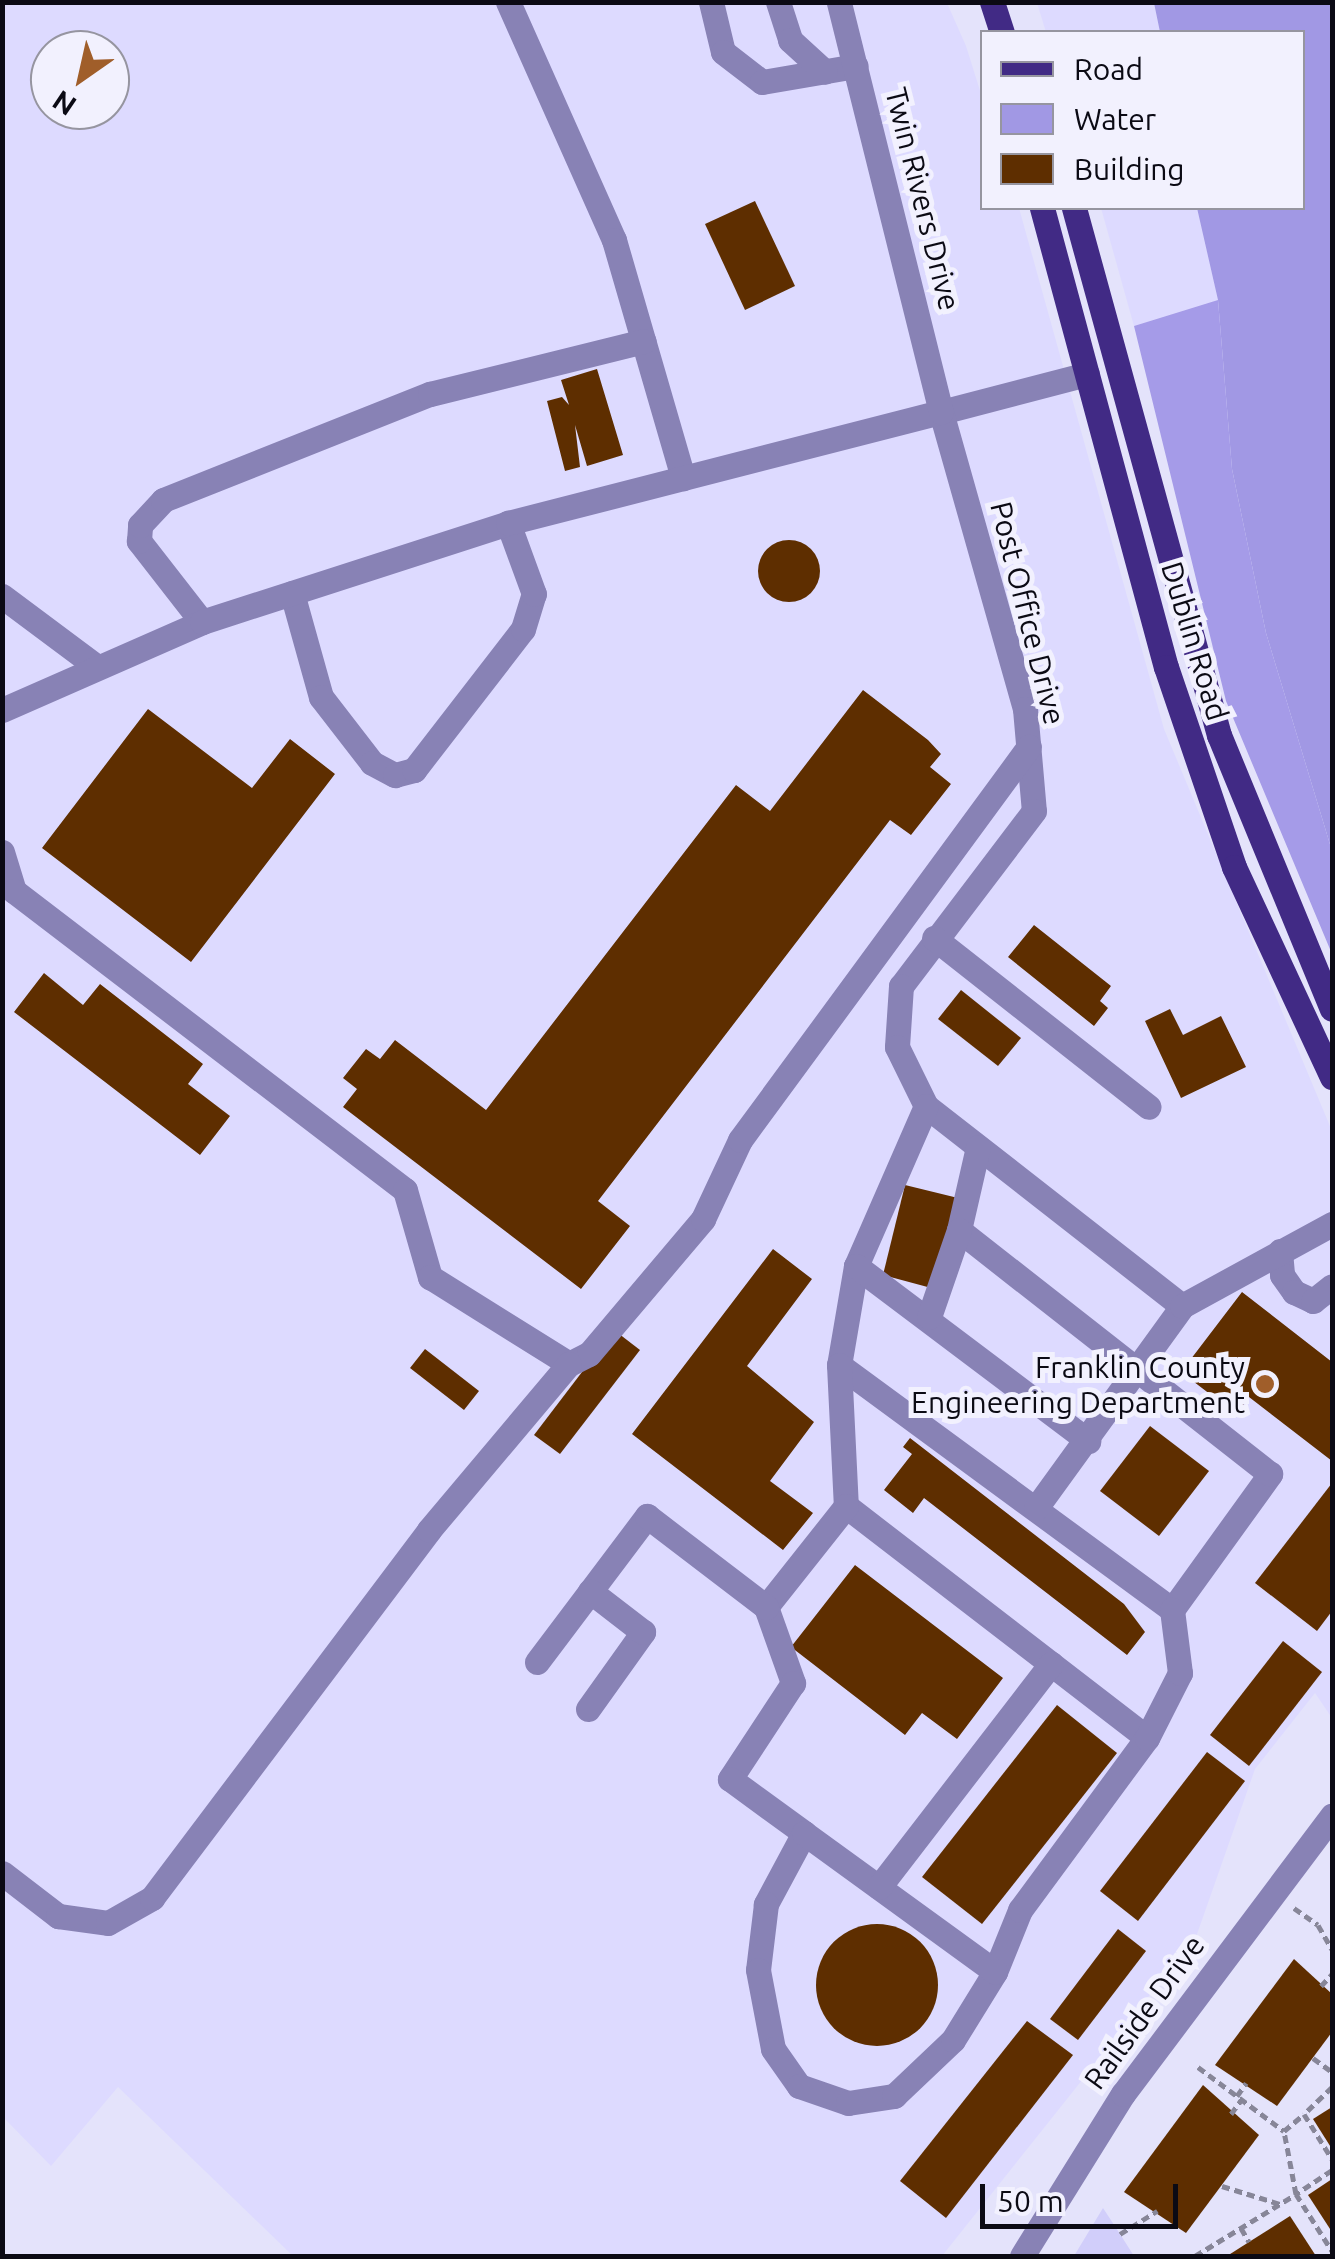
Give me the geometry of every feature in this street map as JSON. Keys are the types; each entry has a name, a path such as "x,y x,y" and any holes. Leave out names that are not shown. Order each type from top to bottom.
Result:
{"main road":[{"path":"992,2 1001,30"},
{"name":"Dublin Road","path":"1043,210 1166,666 1234,868 1332,1077"},
{"name":"Dublin Road","path":"1075,210 1218,735 1332,1009"}],"street":[{"path":"508,2 614,240 683,478"},
{"path":"711,2 724,52 741,70 762,82 856,66"},
{"path":"778,2 790,40 824,72"},
{"name":"Twin Rivers Drive","path":"839,2 942,412"},
{"path":"202,622 138,541 140,526 163,500 430,394 644,341"},
{"path":"2,710 202,622 508,523 1087,374"},
{"name":"Post Office Drive","path":"926,1106 901,1057 896,1005 934,938 1034,811 1025,709 942,412"},
{"path":"292,593 321,697 372,763 395,775 414,770 522,628 534,594 508,523"},
{"path":"2,596 96,666"},
{"path":"2,1873 58,1916 108,1923 152,1898 429,1530 568,1364 589,1354 703,1219 740,1140 1028,746"},
{"path":"2,852 8,895 405,1190 430,1278 568,1364"},
{"path":"934,938 1149,1108"},
{"path":"766,1607 846,1506 839,1365 856,1266 926,1106 1182,1306"},
{"path":"928,1317 959,1230 978,1146"},
{"path":"1036,1508 1182,1306 1332,1224"},
{"path":"804,1833 766,1904 758,1970 774,2049 799,2086 848,2103 894,2096 952,2040 995,1972 1020,1910 1147,1738 1180,1673 1172,1610 1270,1474 959,1230"},
{"path":"1280,1252 1282,1275 1294,1292 1313,1300 1332,1286"},
{"path":"856,1266 1088,1441"},
{"path":"839,1365 1172,1610"},
{"path":"846,1506 1147,1738"},
{"path":"537,1662 647,1516 766,1607 793,1683 730,1779 995,1972"},
{"path":"588,1709 643,1632 590,1591"},
{"path":"879,1887 1051,1664"},
{"name":"Railside Drive","path":"1022,2256 1124,2094 1332,1816"}],"path":[{"path":"1273,1892 1318,1925 1332,1949"},
{"path":"1321,1986 1332,1974"},
{"path":"1313,2058 1332,2072"},
{"path":"1198,2067 1284,2131 1296,2194 1332,2251"},
{"path":"1231,2114 1246,2082"},
{"path":"1284,2131 1332,2088"},
{"path":"1304,2114 1332,2159"},
{"path":"1195,2256 1332,2170"},
{"path":"1222,2186 1280,2204"},
{"path":"1120,2234 1157,2211"},
{"path":"1240,2228 1250,2242"}],"shaded area":[{"path":"3,3 947,3 980,91 980,210 1020,210 1164,729 1332,1131 1332,1718 1315,1693 1255,1769 1196,1937 942,2256 293,2256 118,2087 51,2166 3,2117"},
{"path":"1037,3 1154,3 1160,30 1045,30"},
{"path":"1102,210 1197,210 1218,300 1134,326"},
{"path":"1218,300 1232,469 1266,633 1332,851 1332,954 1226,701 1134,326"},
{"path":"1103,2208 1120,2234 1134,2256 1074,2256"}],"water":[{"path":"1154,3 1332,3 1332,851 1266,633 1232,469 1218,300 1197,210 1305,210 1305,30 1160,30"}],"building":[{"path":"755,201 795,286 745,310 705,224"},
{"path":"597,369 623,455 587,466 575,425 580,467 565,471 547,401 562,397 569,405 561,380"},
{"path":"789,540 811,549 820,571 811,593 789,602 767,593 758,571 767,549"},
{"path":"863,690 928,740 941,754 930,767 951,784 911,835 890,820 598,1201 630,1226 581,1289 343,1107 357,1089 343,1078 366,1049 380,1059 395,1040 486,1110 736,785 770,811"},
{"path":"148,709 252,788 290,739 335,774 191,962 42,848"},
{"path":"1034,925 1111,986 1100,1001 1108,1008 1094,1026 1008,957"},
{"path":"44,973 83,1005 100,984 203,1064 188,1084 230,1116 200,1155 14,1012"},
{"path":"961,990 1021,1038 998,1066 938,1019"},
{"path":"1170,1009 1183,1035 1221,1016 1246,1067 1181,1098 1145,1021"},
{"path":"905,1185 958,1198 935,1289 883,1275"},
{"path":"773,1249 812,1279 747,1366 814,1422 770,1481 813,1513 783,1550 632,1434"},
{"name":"Franklin County Engineering Department","path":"1242,1292 1332,1362 1332,1461 1249,1397 1236,1414 1181,1372"},
{"path":"614,1330 640,1350 560,1454 534,1435"},
{"path":"425,1349 479,1391 464,1410 410,1368"},
{"name":"Franklin County Engineering Department","path":"1150,1426 1209,1471 1159,1536 1100,1491"},
{"path":"910,1438 1124,1604 1145,1632 1127,1655 924,1498 913,1513 884,1490 912,1454 903,1447"},
{"path":"1332,1483 1332,1611 1317,1631 1255,1583"},
{"path":"855,1565 1003,1678 957,1739 922,1713 905,1735 791,1647"},
{"path":"1283,1641 1322,1672 1249,1766 1210,1735"},
{"path":"1057,1705 1117,1753 982,1924 922,1877"},
{"path":"1207,1752 1245,1781 1138,1921 1100,1891"},
{"path":"877,1924 900,1929 920,1942 933,1962 938,1985 933,2008 920,2028 900,2041 877,2046 854,2041 834,2028 821,2008 816,1985 821,1962 834,1942 854,1929"},
{"path":"1118,1929 1146,1951 1078,2040 1050,2019"},
{"path":"1294,1959 1332,1994 1332,2032 1277,2106 1215,2065"},
{"path":"1027,2021 1073,2055 946,2218 900,2181"},
{"path":"1203,2085 1259,2135 1186,2233 1124,2192"},
{"path":"1332,2107 1332,2149 1313,2119"},
{"path":"1332,2179 1332,2232 1308,2195"},
{"path":"1290,2216 1316,2256 1227,2256 1249,2242"}],"place":[{"name":"Franklin County Engineering Department","path":"1265,1384"}]}
